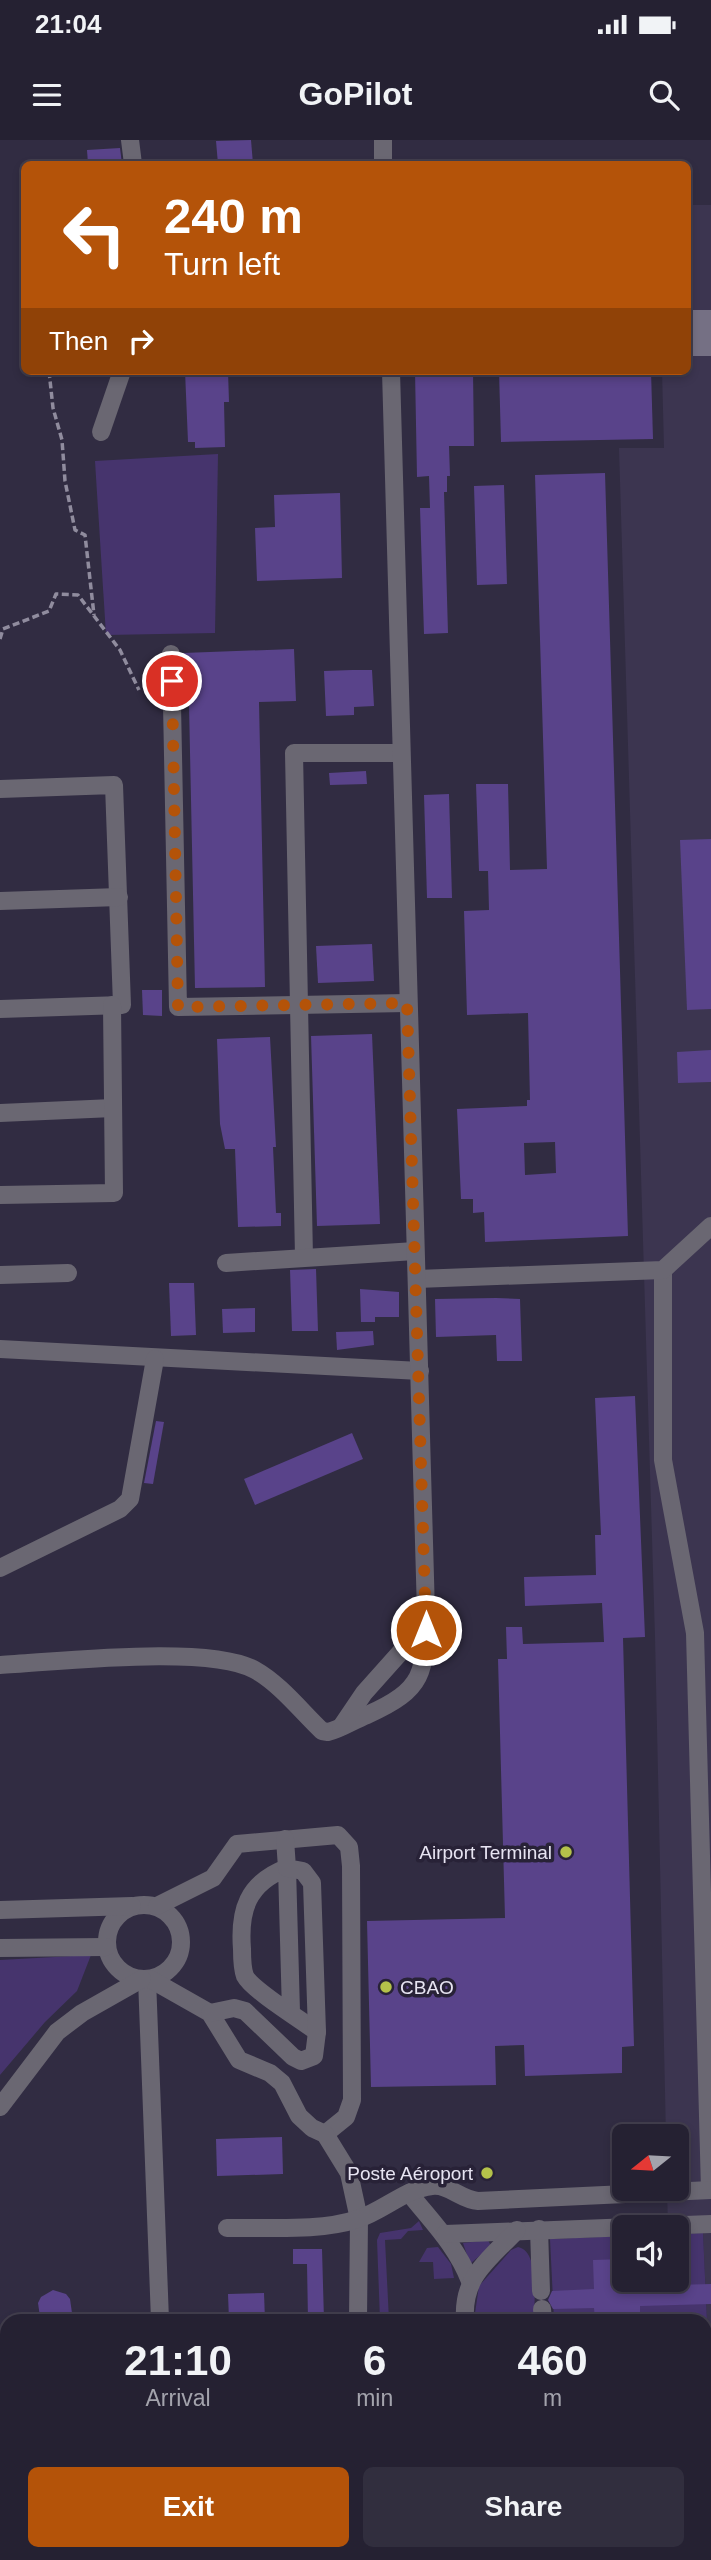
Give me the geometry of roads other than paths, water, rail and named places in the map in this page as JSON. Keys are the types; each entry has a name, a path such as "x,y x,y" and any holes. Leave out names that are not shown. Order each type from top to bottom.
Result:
{"street":[{"path":"130,140 133,161"},
{"path":"383,140 383,161"},
{"path":"102,432 121,375"},
{"path":"0,1665 172,1657 233,1660 254,1669 271,1681 322,1731 328,1732 389,1707 403,1697 414,1684 422,1668 426,1612 391,375"},
{"path":"171,654 178,1007 407,1003"},
{"path":"303,1257 294,752 400,753"},
{"path":"0,789 114,785 122,1005 0,1009"},
{"path":"0,901 119,898"},
{"path":"0,1195 114,1193 112,1005"},
{"path":"0,1113 113,1108"},
{"path":"417,1279 663,1270 711,1227"},
{"path":"226,1263 415,1251"},
{"path":"227,2228 333,2225 359,2219 409,2193 440,2186 469,2200 478,2201 710,2190 695,1633 663,1460 663,1270"},
{"path":"0,1275 68,1273"},
{"path":"0,1349 420,1371"},
{"path":"0,1568 120,1509 130,1499 156,1359"},
{"path":"340,1727 363,1693 414,1637 426,1612"},
{"path":"0,1910 156,1906 213,1878 237,1844 338,1836 349,1847 352,2100 346,2117 325,2134"},
{"path":"285,1839 290,2012"},
{"path":"210,2013 234,2007 245,2011 301,2061 314,2056 318,2048 312,1883 303,1871 287,1868 263,1881 248,1899 240,1924 246,1976 317,2032"},
{"path":"132,1906 112,1921 107,1934 107,1947 114,1965 132,1977 146,1979 210,2013 239,2060 276,2077 289,2093 299,2116 312,2129 325,2134 349,2173 359,2219 358,2314"},
{"path":"0,2107 57,2032 82,2013 172,1967 181,1943 174,1920 156,1906"},
{"path":"0,1948 107,1947"},
{"path":"146,1979 160,2314"},
{"path":"409,2193 445,2234 458,2253 470,2281"},
{"path":"445,2234 711,2224"},
{"path":"539,2229 541,2291"},
{"path":"465,2314 465,2295 470,2281 517,2230"}],"place":[{"name":"Airport Terminal","path":"566,1852"},
{"name":"CBAO","path":"386,1987"},
{"name":"Poste Aéroport","path":"487,2173"}]}
